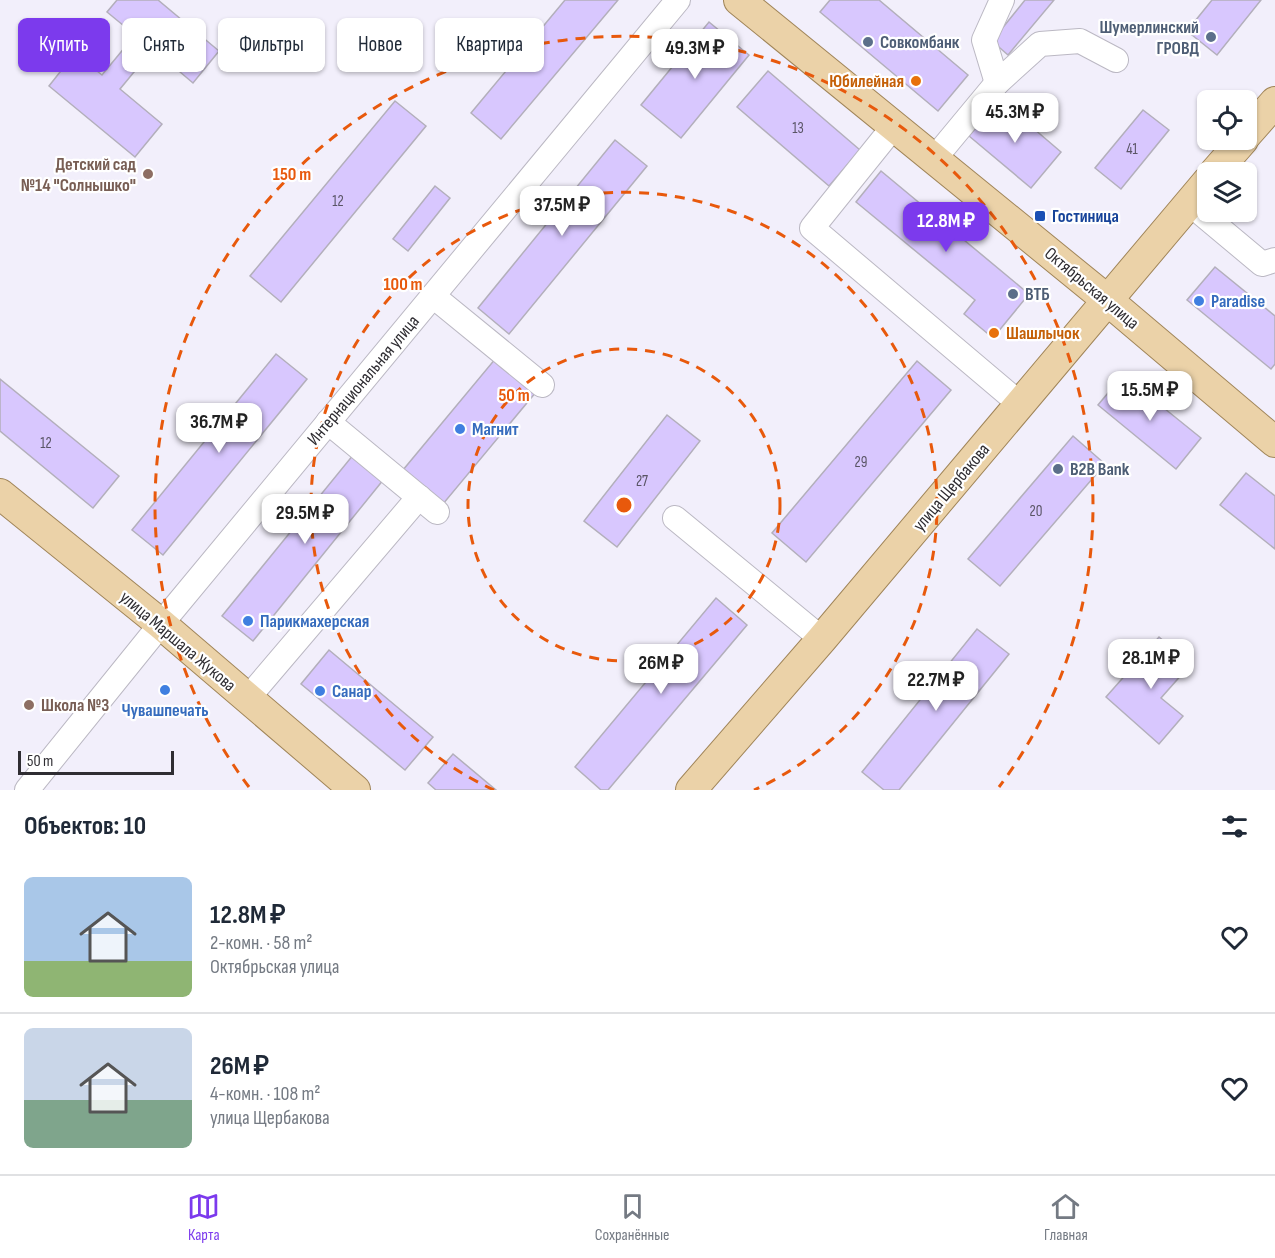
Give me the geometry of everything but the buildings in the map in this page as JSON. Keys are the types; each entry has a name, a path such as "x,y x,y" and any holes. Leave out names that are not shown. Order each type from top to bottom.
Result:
{"main road":[{"name":"Октябрьская улица","path":"739,0 1106,299 1275,442"},
{"path":"1257,122 1275,102"},
{"path":"1224,162 1234,150"},
{"name":"улица Щербакова","path":"691,790 822,639 1197,193"},
{"name":"улица Маршала Жукова","path":"0,494 161,624 355,790"}],"street":[{"name":"Интернациональная улица","path":"27,790 161,624 678,0"},
{"path":"997,82 984,40 1002,0"},
{"path":"934,159 997,82 1040,44 1080,41 1116,60"},
{"path":"894,126 812,228 1020,404"},
{"path":"1225,222 1262,264 1275,260"},
{"path":"433,296 542,384"},
{"path":"247,699 428,504 328,422"},
{"path":"675,518 822,639"}],"place":[{"name":"Шумерлинский ГРОВД","path":"1211,37"},
{"name":"Совкомбанк","path":"868,42"},
{"name":"Юбилейная","path":"916,81"},
{"name":"Детский сад №14 \"Солнышко\"","path":"148,174"},
{"name":"Гостиница","path":"1040,216"},
{"name":"ВТБ","path":"1013,294"},
{"name":"Paradise","path":"1199,301"},
{"name":"Шашлычок","path":"994,333"},
{"name":"Магнит","path":"460,429"},
{"name":"B2B Bank","path":"1058,469"},
{"name":"Парикмахерская","path":"248,621"},
{"name":"Чувашпечать","path":"165,690"},
{"name":"Санар","path":"320,691"},
{"name":"Школа №3","path":"29,705"}]}
